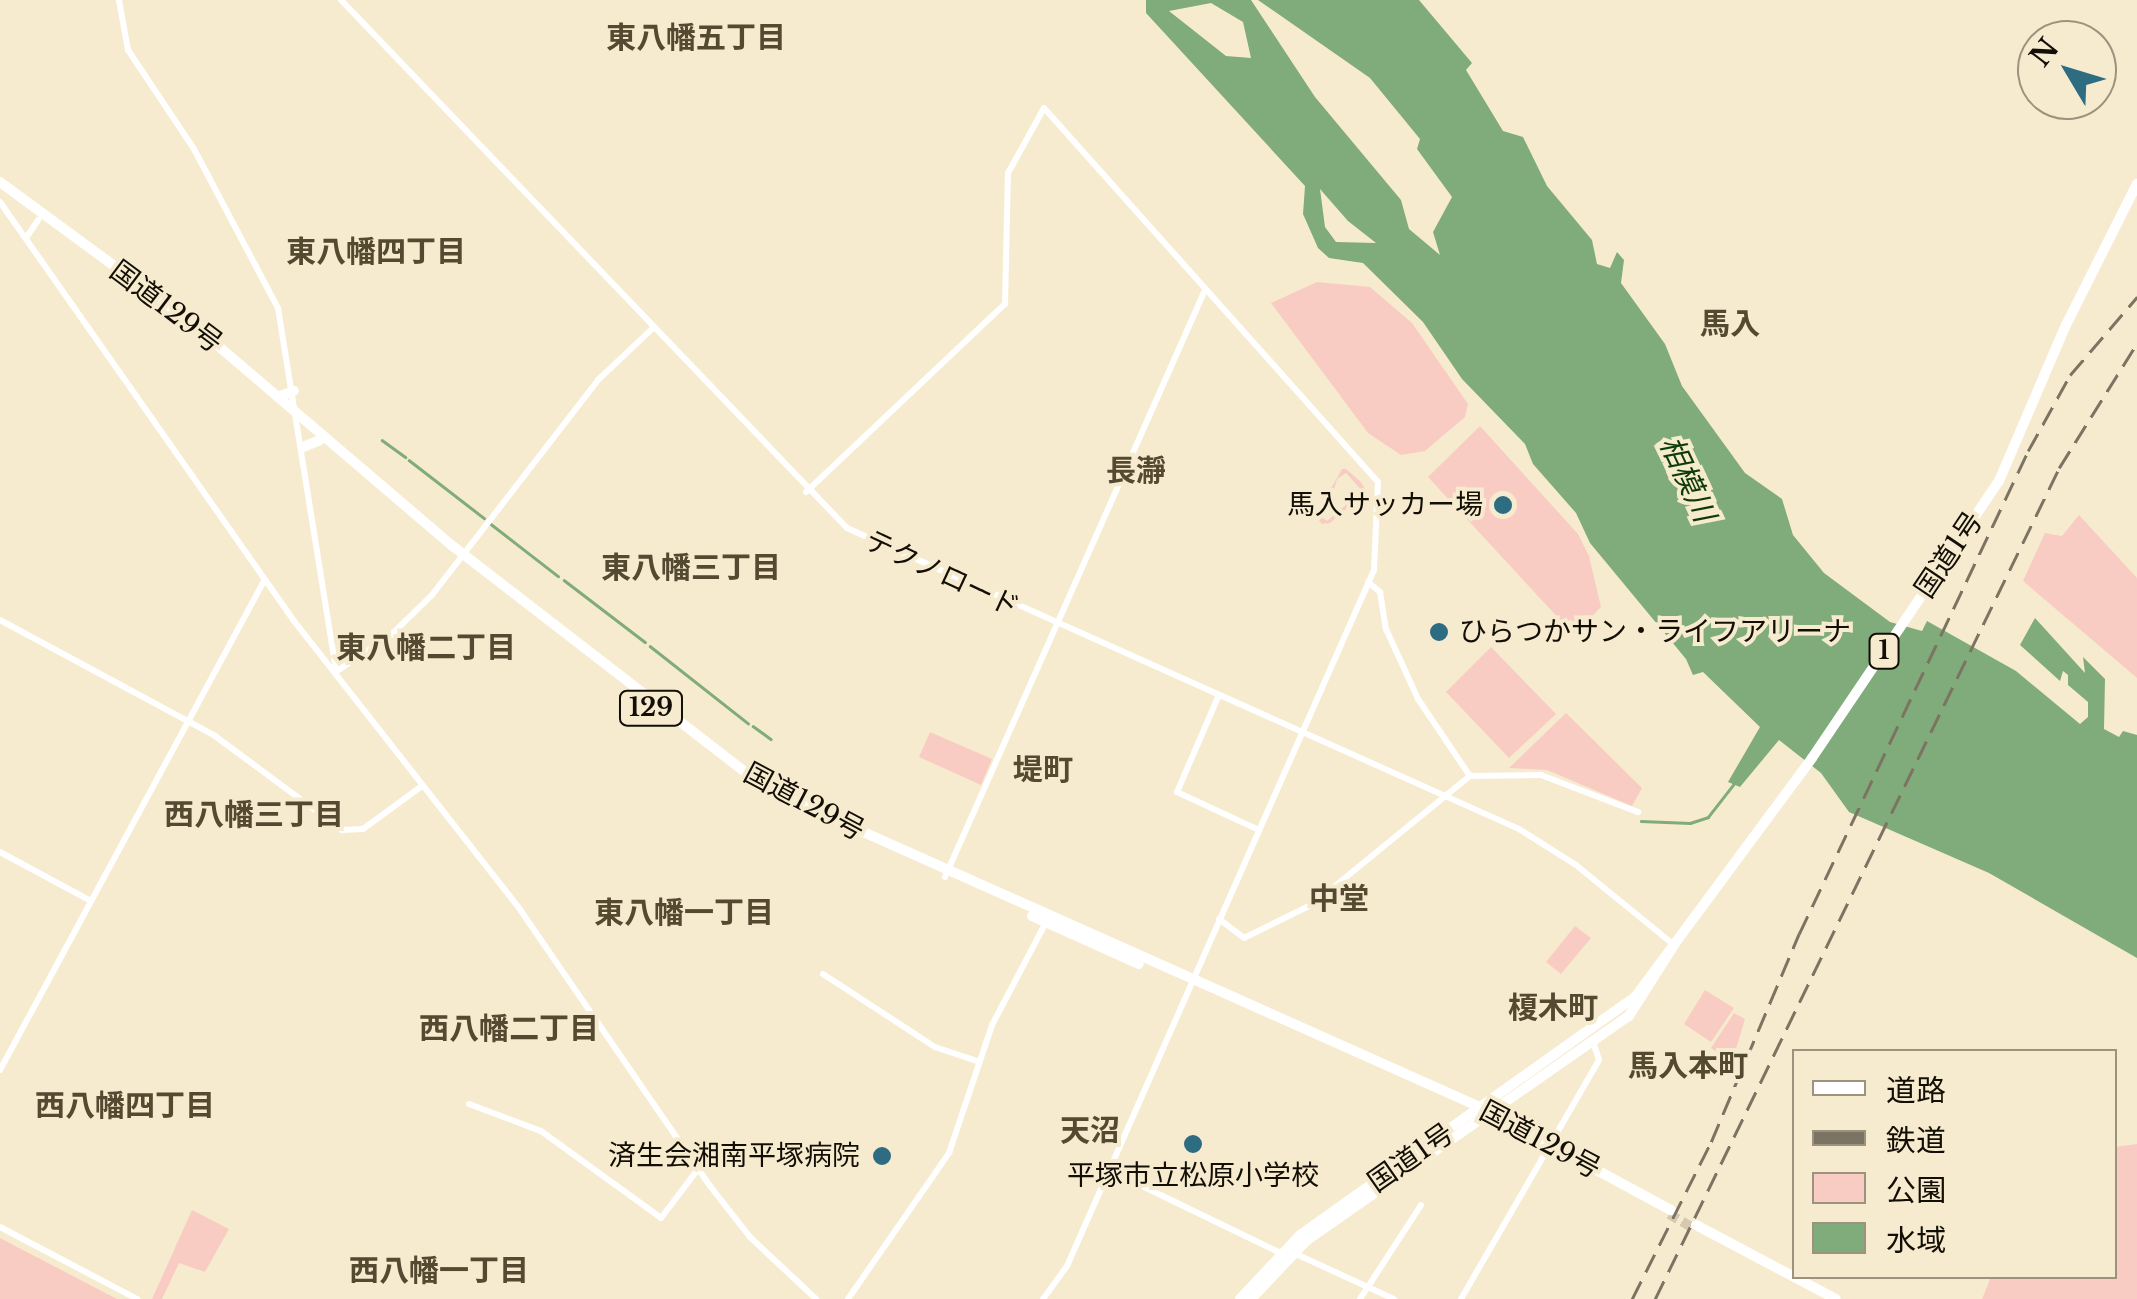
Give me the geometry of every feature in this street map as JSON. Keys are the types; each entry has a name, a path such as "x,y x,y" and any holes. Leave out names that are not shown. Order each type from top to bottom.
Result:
{"highway":[{"name":"国道1号","path":"1240,1299 1286,1253 1640,1003 1674,945 1999,481 2066,325 2137,184"},
{"name":"国道129号","path":"0,185 38,220 179,320 461,556"},
{"name":"国道129号","path":"0,185 189,321 278,397 320,440 764,795 1483,1112 1670,1212"},
{"path":"278,397 294,391"},
{"path":"304,447 320,440"},
{"path":"1792,1277 1696,1227 1825,1299"},
{"name":"国道1号","path":"1251,1299 1286,1253"},
{"path":"1796,1279 1835,1299"}],"street":[{"path":"120,0 128,50 174,116 272,289 304,447 339,660 336,672"},
{"name":"テクノロード","path":"341,0 806,492 868,542 1539,840 1674,945"},
{"path":"806,492 1004,304 1008,173 1044,108 1378,482 1376,556 1368,582 1067,1266 1043,1299"},
{"path":"0,202 264,581 521,911 698,1168 750,1236 816,1299"},
{"path":"26,238 38,220"},
{"path":"947,875 1205,290"},
{"path":"336,672 391,635 461,556 598,380 652,329"},
{"path":"0,1070 264,581"},
{"path":"1368,582 1380,592 1386,629 1418,699 1470,776"},
{"path":"0,620 189,721 342,830 364,829 422,786"},
{"path":"1218,697 1176,790 1259,830"},
{"path":"1219,919 1244,938 1313,904 1440,794 1470,776 1541,775 1638,812"},
{"path":"0,852 91,901"},
{"path":"848,1299 950,1153 995,1017 1047,919"},
{"path":"824,974 935,1048 980,1062"},
{"path":"1461,1299 1599,1060 1593,1036"},
{"path":"469,1104 540,1131 661,1218 698,1168"},
{"path":"1109,1170 1394,1299"},
{"path":"1360,1299 1422,1205"},
{"path":"0,1227 138,1299"}],"green space":[{"path":"1317,282 1370,287 1412,323 1468,404 1465,417 1425,451 1401,455 1368,433 1271,303"},
{"name":"馬入サッカー場","path":"1480,426 1578,534 1589,556 1601,607 1574,635 1428,477"},
{"path":"1342,469 1361,482 1364,493 1330,523 1322,524 1304,502 1327,521 1362,491 1346,473 1337,479 1330,504 1316,495 1329,492"},
{"path":"2079,515 2137,578 2137,678 2023,581 2045,533 2062,536"},
{"path":"1491,647 1556,714 1509,758 1446,692"},
{"path":"1566,713 1642,788 1632,806 1547,770 1509,768"},
{"path":"930,732 992,759 981,785 919,757"},
{"path":"1575,926 1591,938 1561,974 1546,962"},
{"path":"1705,990 1734,1008 1711,1042 1684,1024"},
{"path":"1734,1013 1745,1019 1732,1062 1711,1048"},
{"path":"2137,1144 2137,1299 1982,1299 1990,1279 2117,1279 2117,1147"},
{"path":"192,1210 229,1229 205,1272 179,1263 162,1299 152,1299"},
{"path":"0,1238 117,1299 0,1299"}],"water":[{"name":"相模川","path":"1146,0 1251,0 1315,97 1401,200 1409,229 1440,255 1433,232 1452,197 1417,149 1420,139 1370,78 1258,0 1419,0 1472,63 1466,70 1503,131 1523,137 1547,186 1592,240 1597,264 1610,268 1617,252 1624,260 1621,283 1665,344 1682,386 1745,473 1782,499 1793,535 1824,573 1890,622 1922,631 1927,621 2016,671 2080,724 2088,717 2088,702 2068,685 2068,675 2063,671 2060,681 2020,645 2035,618 2085,673 2083,657 2105,679 2104,729 2119,737 2123,731 2137,735 2137,958 1989,873 1849,812 1821,773 1779,740 1740,787 1728,782 1760,727 1703,672 1693,675 1686,659 1590,543 1576,513 1533,464 1525,444 1462,379 1423,322 1363,263 1329,258 1318,248 1303,214 1305,186 1146,13","holes":["1211,3 1243,22 1251,58 1226,56 1169,11","1320,189 1348,221 1376,243 1336,242 1325,227"]}],"waterway":[{"path":"382,440 405,457"},
{"path":"409,460 484,518"},
{"path":"491,524 558,576"},
{"path":"564,580 645,642"},
{"path":"650,646 748,723"},
{"path":"753,726 771,739"},
{"path":"1641,821 1690,823 1708,817 1733,785"}],"tunnel":[{"path":"1669,1214 1695,1229"}],"railway":[{"path":"1632,1299 1711,1142 1799,934 2028,451 2070,375 2137,297"},
{"path":"1655,1299 2059,468 2137,343"}],"place":[{"name":"馬入サッカー場","path":"1503,505"},
{"name":"ひらつかサン・ライフアリーナ","path":"1439,632"},
{"name":"平塚市立松原小学校","path":"1193,1144"},
{"name":"済生会湘南平塚病院","path":"882,1156"}],"district":[{"name":"東八幡五丁目","path":"696,38"},
{"name":"東八幡四丁目","path":"376,252"},
{"name":"馬入","path":"1730,324"},
{"name":"長瀞","path":"1136,471"},
{"name":"東八幡三丁目","path":"691,568"},
{"name":"東八幡二丁目","path":"426,648"},
{"name":"堤町","path":"1043,770"},
{"name":"西八幡三丁目","path":"254,815"},
{"name":"中堂","path":"1339,899"},
{"name":"東八幡一丁目","path":"684,913"},
{"name":"榎木町","path":"1553,1008"},
{"name":"西八幡二丁目","path":"509,1029"},
{"name":"馬入本町","path":"1688,1066"},
{"name":"西八幡四丁目","path":"125,1106"},
{"name":"天沼","path":"1090,1131"},
{"name":"西八幡一丁目","path":"439,1271"}]}
